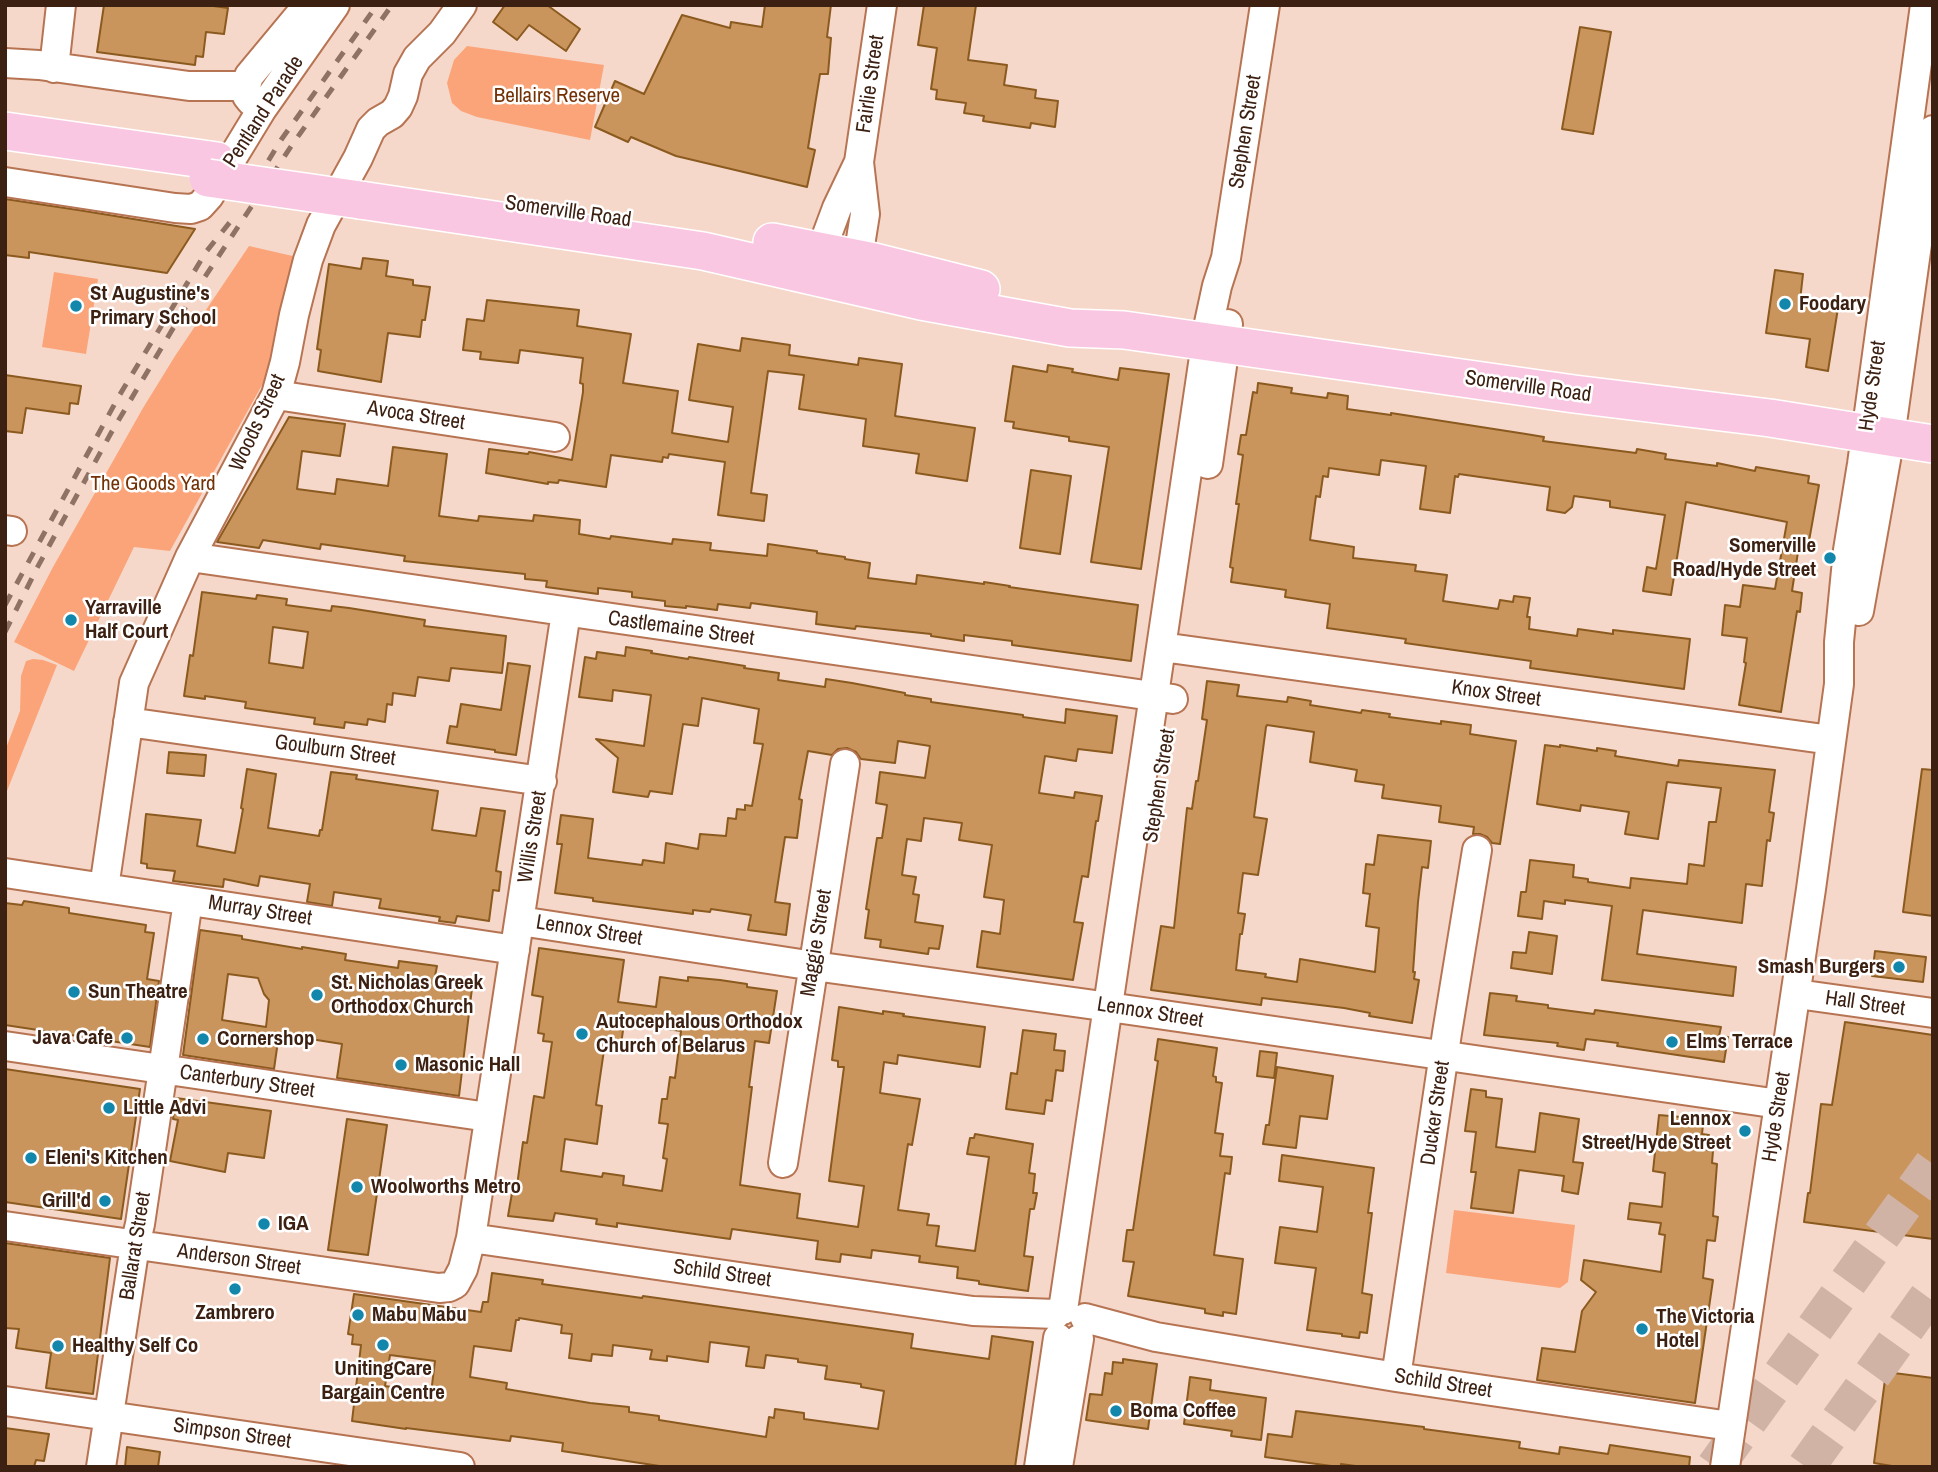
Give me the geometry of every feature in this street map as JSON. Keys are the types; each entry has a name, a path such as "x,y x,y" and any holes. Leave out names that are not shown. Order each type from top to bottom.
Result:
{"main road":[{"name":"Somerville Road","path":"5,131 212,170"},
{"name":"Somerville Road","path":"5,149 212,170 361,180 723,255 842,246 920,301 1031,322 1077,329 1124,330 1574,394 1770,418 1933,444"}],"street":[{"path":"54,68 61,5"},
{"name":"Pentland Parade","path":"246,86 252,73 308,5"},
{"name":"Pentland Parade","path":"5,182 187,209 197,208 207,200 262,109 335,5"},
{"name":"Woods Street","path":"104,888 134,684 190,557 276,395 294,315 321,225 361,180 372,127 392,114 405,111 403,96 406,80 415,61 442,33 462,5"},
{"name":"Fairlie Street","path":"842,246 859,162 882,5"},
{"name":"Stephen Street","path":"1058,1467 1070,1325 1217,343 1228,299 1226,258 1265,5"},
{"name":"Hyde Street","path":"1726,1467 1730,1426 1797,994 1839,684 1854,642 1925,5"},
{"path":"5,63 31,64 189,86 246,86 247,96 262,109"},
{"name":"Hyde Street","path":"1878,435 1933,130"},
{"name":"Avoca Street","path":"276,395 555,437"},
{"name":"Castlemaine Street","path":"190,557 1164,698"},
{"name":"Willis Street","path":"463,1269 471,1238 566,612"},
{"name":"Knox Street","path":"1171,648 1831,740"},
{"name":"Goulburn Street","path":"128,722 542,781"},
{"name":"Maggie Street","path":"783,1163 845,764"},
{"name":"Ducker Street","path":"1396,1377 1477,849"},
{"name":"Murray Street","path":"5,873 515,950"},
{"name":"Ballarat Street","path":"101,1467 188,901"},
{"name":"Lennox Street","path":"520,921 814,966 1779,1104"},
{"name":"Hall Street","path":"1797,994 1933,1013"},
{"name":"Canterbury Street","path":"5,1046 488,1117"},
{"name":"Anderson Street","path":"5,1226 439,1288 455,1284 463,1269"},
{"name":"Schild Street","path":"471,1238 1070,1325 1124,1338 1156,1337 1396,1377 1730,1426"},
{"name":"Stephen Street","path":"1039,1467 1070,1325"},
{"name":"Simpson Street","path":"5,1401 460,1467"}],"green space":[{"name":"Bellairs Reserve","path":"467,46 604,65 590,140 477,117 461,111 452,103 447,83 454,60"},
{"name":"The Goods Yard","path":"249,246 297,257 272,367 170,551 134,547 74,671 14,642 143,408"},
{"path":"54,272 98,279 86,354 42,347"},
{"path":"33,659 57,665 5,796 5,751 20,711 21,676 26,661"},
{"path":"1454,1210 1575,1225 1568,1282 1560,1288 1446,1273"}],"building":[{"path":"104,5 206,5 228,8 224,34 206,32 203,57 196,56 195,65 97,52"},
{"path":"505,5 547,5 580,29 566,51 529,25 517,40 493,22"},
{"path":"765,5 831,5 827,37 831,38 828,74 820,74 808,148 815,150 807,187 676,156 631,137 628,142 595,127 615,81 644,94 682,15 730,28 731,22 762,27"},
{"path":"924,5 976,5 968,60 1007,65 1004,85 1036,90 1035,98 1058,101 1055,127 1031,123 1030,128 983,121 984,116 964,113 966,103 936,99 937,90 931,89 937,48 918,45"},
{"path":"1580,27 1611,32 1593,134 1562,129"},
{"path":"5,199 195,229 167,273 29,252 29,258 5,255"},
{"path":"363,258 388,261 386,276 413,280 413,285 430,287 420,337 388,333 381,382 318,371 321,350 317,349 329,264 361,269"},
{"path":"1775,270 1803,274 1800,301 1838,308 1828,371 1806,367 1810,339 1766,333"},
{"path":"487,300 579,310 577,326 631,334 623,383 678,391 672,433 728,442 733,407 689,400 698,344 740,351 742,338 790,345 789,355 858,365 859,358 902,364 895,416 975,428 967,481 916,473 919,454 863,446 866,419 799,409 804,375 768,371 751,493 767,495 764,521 718,515 725,462 669,454 668,458 663,457 662,462 611,455 606,487 559,480 558,483 548,484 486,473 489,449 529,452 572,460 583,392 583,384 580,383 583,358 520,350 518,363 480,359 481,352 463,350 467,319 484,321"},
{"path":"1048,365 1118,380 1120,368 1169,374 1141,569 1091,562 1109,447 1013,428 1014,422 1005,421 1013,366 1047,372"},
{"path":"5,375 81,386 78,404 70,403 69,414 26,408 22,433 5,431"},
{"path":"1258,383 1292,388 1291,393 1327,398 1328,393 1348,396 1347,409 1391,413 1526,434 1544,437 1543,441 1636,453 1637,449 1666,454 1665,459 1717,466 1717,463 1755,471 1756,467 1809,476 1808,483 1819,485 1809,541 1800,539 1792,591 1802,593 1800,612 1797,611 1781,712 1739,705 1747,638 1722,635 1725,605 1740,607 1743,585 1775,589 1787,522 1686,502 1671,595 1643,591 1647,567 1656,569 1665,515 1610,507 1610,501 1574,496 1572,507 1565,513 1547,510 1550,487 1459,474 1458,477 1455,476 1450,513 1420,509 1426,466 1381,460 1379,475 1329,468 1328,477 1323,476 1320,497 1316,496 1310,540 1354,547 1353,558 1416,565 1415,571 1447,575 1443,601 1498,609 1500,600 1513,602 1514,596 1530,598 1527,617 1530,617 1529,629 1577,636 1578,629 1613,634 1613,630 1690,639 1684,689 1530,668 1531,661 1405,643 1406,639 1327,628 1330,604 1285,597 1286,590 1231,582 1233,568 1230,567 1243,455 1238,454 1241,435 1246,435 1253,392 1257,393"},
{"path":"289,417 345,424 340,456 302,451 297,489 335,494 337,479 388,486 393,447 447,454 439,516 478,521 479,516 533,521 534,515 580,520 579,534 610,539 611,536 672,544 673,539 711,543 710,550 767,556 768,544 870,563 868,578 916,584 917,575 1138,605 1131,661 1012,645 1012,641 964,635 964,641 931,634 816,624 817,612 751,603 750,608 718,604 717,610 665,606 665,601 632,597 632,592 598,588 598,594 546,587 547,581 525,579 525,574 404,561 405,556 321,544 320,549 263,540 259,548 217,542"},
{"path":"1031,470 1071,476 1060,554 1020,548"},
{"path":"202,592 256,599 257,595 287,599 286,605 331,611 332,606 349,608 425,620 424,626 506,636 502,673 451,668 449,681 418,677 415,696 393,693 392,705 387,704 385,722 368,719 367,725 345,722 344,728 314,724 315,718 245,708 246,702 184,696 190,655 193,656","holes":["273,627 308,632 303,668 269,663"]},
{"path":"626,647 779,673 778,680 825,687 826,679 905,693 931,699 931,702 1065,723 1066,709 1117,716 1112,753 1078,749 1076,761 1045,756 1039,793 1074,798 1075,792 1102,796 1088,877 1082,876 1074,922 1083,923 1073,980 977,967 982,931 1000,934 1004,900 984,897 992,845 959,840 962,823 924,818 921,841 907,839 902,875 916,877 913,894 919,895 915,922 943,926 939,949 929,948 928,954 880,947 881,940 865,938 869,910 866,909 877,838 882,838 887,805 876,803 880,772 925,778 930,746 898,741 895,763 861,759 856,752 847,748 838,749 832,755 808,751 799,799 802,800 797,838 785,837 775,902 790,904 786,935 748,930 751,915 711,909 710,912 693,910 693,914 593,901 593,898 555,893 562,844 557,844 561,815 593,819 588,858 642,865 643,860 664,863 666,843 698,849 700,834 726,836 728,818 736,819 737,809 745,810 745,805 752,806 763,744 754,743 759,709 702,698 698,726 683,724 672,794 650,791 648,797 613,792 618,758 596,739 644,746 651,695 613,690 612,701 579,697 585,657 596,659 597,652 625,656"},
{"path":"508,663 530,666 516,755 447,743 450,726 457,727 461,704 501,710"},
{"path":"1207,681 1239,685 1237,696 1287,702 1288,697 1311,701 1310,705 1361,713 1362,710 1390,714 1389,717 1471,725 1470,734 1516,741 1500,844 1492,843 1480,834 1473,834 1474,827 1439,822 1441,806 1382,798 1384,785 1355,781 1357,770 1310,762 1314,732 1266,727 1254,817 1267,819 1258,875 1243,873 1238,913 1245,914 1236,970 1297,982 1300,959 1375,972 1379,928 1366,926 1370,894 1363,893 1366,864 1374,865 1378,835 1431,841 1428,868 1422,867 1418,902 1413,972 1414,979 1419,980 1412,1023 1369,1016 1370,1013 1344,1008 1262,998 1261,1005 1151,990 1161,926 1174,928 1187,808 1192,809 1207,720 1202,719"},
{"path":"1545,745 1616,751 1615,756 1678,766 1679,760 1775,770 1769,812 1774,813 1770,841 1767,840 1762,886 1746,884 1742,923 1643,910 1637,954 1736,967 1733,996 1602,980 1612,906 1565,900 1565,904 1544,901 1542,919 1518,916 1521,892 1526,892 1530,860 1574,865 1573,877 1588,879 1588,882 1630,888 1631,878 1687,884 1689,864 1704,866 1709,822 1716,822 1721,788 1667,782 1658,839 1625,834 1629,812 1581,805 1580,811 1537,804"},
{"path":"169,752 206,755 204,776 167,773"},
{"path":"247,769 276,774 268,828 319,836 331,772 357,775 356,779 438,791 432,830 476,836 481,808 505,811 496,871 501,872 499,891 493,890 489,921 457,916 455,923 439,921 440,917 379,908 381,899 334,892 332,906 307,902 310,884 260,876 258,886 224,879 223,887 173,881 175,871 147,868 147,864 141,863 146,814 201,820 197,846 235,853"},
{"path":"1922,769 1933,770 1933,916 1903,912"},
{"path":"24,901 69,908 69,913 146,925 145,932 154,933 147,979 159,981 150,1047 5,1025 5,903 22,905"},
{"path":"200,930 302,949 346,954 345,960 398,968 399,961 437,966 435,976 473,980 459,1096 337,1078 342,1044 279,1034 274,1069 183,1055","holes":["228,974 258,978 269,1000 266,1027 222,1020"]},
{"path":"1529,932 1557,936 1552,974 1511,968 1513,952 1526,953"},
{"path":"539,948 624,960 618,1002 656,1007 660,977 688,981 688,977 720,980 777,991 769,1043 755,1041 740,1185 800,1194 797,1218 858,1227 864,1186 829,1181 844,1067 838,1067 838,1061 832,1060 839,1007 985,1027 980,1067 898,1055 897,1064 884,1062 880,1093 920,1099 912,1145 908,1144 898,1210 929,1214 927,1225 939,1226 936,1246 975,1251 989,1157 967,1154 970,1138 974,1138 975,1134 1033,1144 1029,1173 1035,1174 1033,1193 1037,1193 1034,1209 1030,1209 1024,1256 1033,1257 1028,1291 957,1278 958,1267 919,1262 920,1256 872,1250 871,1258 841,1254 840,1262 816,1259 818,1241 732,1229 730,1239 617,1223 617,1227 596,1224 597,1219 555,1213 553,1221 508,1216 512,1193 516,1193 523,1142 527,1143 534,1096 544,1098 552,1042 543,1041 544,1034 538,1033 543,997 532,995","holes":["624,1023 681,1031 675,1078 670,1077 667,1099 662,1099 659,1123 668,1124 663,1158 667,1159 662,1191 623,1185 624,1176 603,1173 602,1177 561,1171 565,1139 597,1144 602,1106 596,1105 604,1050 620,1052"]},
{"name":"Smash Burgers","path":"1875,951 1926,957 1923,982 1872,976"},
{"path":"1490,993 1517,996 1516,1001 1548,1005 1548,1008 1594,1014 1595,1010 1721,1027 1719,1036 1728,1037 1724,1062 1586,1039 1584,1050 1557,1046 1558,1043 1484,1035"},
{"path":"1845,1022 1933,1035 1933,1239 1804,1222 1821,1104 1832,1105"},
{"path":"1023,1030 1056,1034 1054,1050 1065,1051 1063,1071 1056,1070 1052,1101 1046,1100 1044,1114 1006,1109 1011,1073 1017,1074"},
{"path":"1158,1039 1217,1048 1213,1076 1216,1077 1216,1082 1222,1083 1215,1133 1223,1134 1220,1156 1232,1157 1230,1174 1225,1173 1214,1255 1243,1259 1236,1314 1223,1312 1223,1316 1205,1313 1205,1309 1128,1296 1134,1262 1123,1261 1127,1230 1133,1230 1158,1061 1155,1060"},
{"path":"1260,1051 1277,1053 1274,1078 1257,1076"},
{"path":"1277,1067 1333,1076 1327,1119 1300,1116 1296,1148 1263,1144 1266,1125 1269,1125"},
{"path":"5,1069 140,1089 121,1219 5,1202"},
{"path":"1471,1089 1486,1091 1486,1097 1502,1099 1496,1147 1535,1152 1540,1113 1579,1119 1573,1162 1583,1163 1578,1194 1562,1191 1564,1176 1519,1170 1513,1213 1471,1208 1476,1172 1471,1172 1476,1132 1465,1131"},
{"path":"176,1098 271,1111 264,1158 228,1153 225,1172 170,1161 178,1120 173,1119"},
{"name":"The Victoria Hotel","path":"1659,1115 1692,1118 1691,1124 1703,1125 1702,1134 1709,1135 1707,1150 1713,1151 1712,1163 1717,1164 1713,1216 1718,1217 1715,1241 1707,1240 1703,1278 1713,1280 1695,1403 1537,1380 1542,1348 1575,1352 1582,1311 1596,1292 1581,1280 1584,1260 1661,1272 1665,1235 1659,1234 1661,1223 1628,1219 1630,1203 1662,1207 1665,1173 1653,1171"},
{"name":"Woolworths Metro","path":"347,1119 387,1125 368,1255 328,1250"},
{"path":"1282,1155 1374,1168 1368,1213 1372,1213 1362,1293 1372,1295 1367,1333 1360,1332 1359,1338 1307,1330 1316,1268 1275,1263 1280,1227 1317,1232 1323,1187 1279,1181"},
{"path":"5,1243 110,1258 93,1394 46,1388 51,1353 16,1348 19,1329 5,1328"},
{"path":"492,1273 543,1280 542,1284 913,1334 911,1348 989,1359 992,1336 1033,1342 1015,1467 666,1467 562,1451 563,1443 511,1436 510,1441 352,1421 361,1345 352,1344 353,1335 348,1334 354,1294 481,1312 483,1302 488,1302","holes":["519,1318 562,1325 561,1333 572,1334 569,1358 591,1361 592,1354 612,1356 613,1345 652,1350 650,1359 667,1361 667,1356 708,1362 710,1342 749,1347 746,1366 764,1368 766,1355 827,1366 825,1379 861,1384 861,1387 884,1391 878,1429 804,1419 804,1413 775,1409 774,1418 769,1417 766,1437 659,1420 659,1416 629,1412 629,1407 506,1389 507,1383 470,1377 474,1346 511,1351 516,1320","390,1355 435,1361 431,1393 385,1386"]},
{"path":"1123,1359 1157,1364 1148,1429 1086,1420 1090,1394 1102,1395 1105,1373 1112,1374 1113,1362 1123,1363"},
{"path":"1886,1372 1933,1378 1933,1467 1898,1467 1874,1463"},
{"path":"1190,1377 1211,1380 1210,1390 1266,1398 1261,1440 1231,1436 1232,1431 1184,1424"},
{"path":"1296,1411 1520,1442 1519,1448 1559,1454 1560,1447 1608,1454 1610,1445 1690,1457 1689,1467 1363,1467 1341,1464 1339,1467 1265,1457 1268,1434 1292,1437"},
{"path":"5,1428 49,1434 44,1461 36,1460 34,1467 5,1467"},
{"path":"127,1447 160,1452 158,1467 125,1467"}],"tunnel":[{"path":"1715,1467 1933,1164"},
{"path":"1806,1467 1933,1290"}],"railway":[{"path":"256,181 281,140 377,5"},
{"path":"5,632 111,433 191,298 294,142 392,5"},
{"path":"5,605 119,396 206,252 230,222"}],"place":[{"name":"Foodary","path":"1785,304"},
{"name":"St Augustine's Primary School","path":"76,306"},
{"name":"Somerville Road/Hyde Street","path":"1830,558"},
{"name":"Yarraville Half Court","path":"71,620"},
{"name":"Smash Burgers","path":"1899,967"},
{"name":"Sun Theatre","path":"74,992"},
{"name":"St. Nicholas Greek Orthodox Church","path":"317,995"},
{"name":"Autocephalous Orthodox Church of Belarus","path":"582,1034"},
{"name":"Java Cafe","path":"127,1038"},
{"name":"Cornershop","path":"203,1039"},
{"name":"Elms Terrace","path":"1672,1042"},
{"name":"Masonic Hall","path":"401,1065"},
{"name":"Little Advi","path":"109,1108"},
{"name":"Lennox Street/Hyde Street","path":"1745,1131"},
{"name":"Eleni's Kitchen","path":"31,1158"},
{"name":"Woolworths Metro","path":"357,1187"},
{"name":"Grill'd","path":"105,1201"},
{"name":"IGA","path":"264,1224"},
{"name":"Zambrero","path":"235,1289"},
{"name":"Mabu Mabu","path":"358,1315"},
{"name":"The Victoria Hotel","path":"1642,1329"},
{"name":"UnitingCare Bargain Centre","path":"383,1345"},
{"name":"Healthy Self Co","path":"58,1346"},
{"name":"Boma Coffee","path":"1116,1411"}]}
